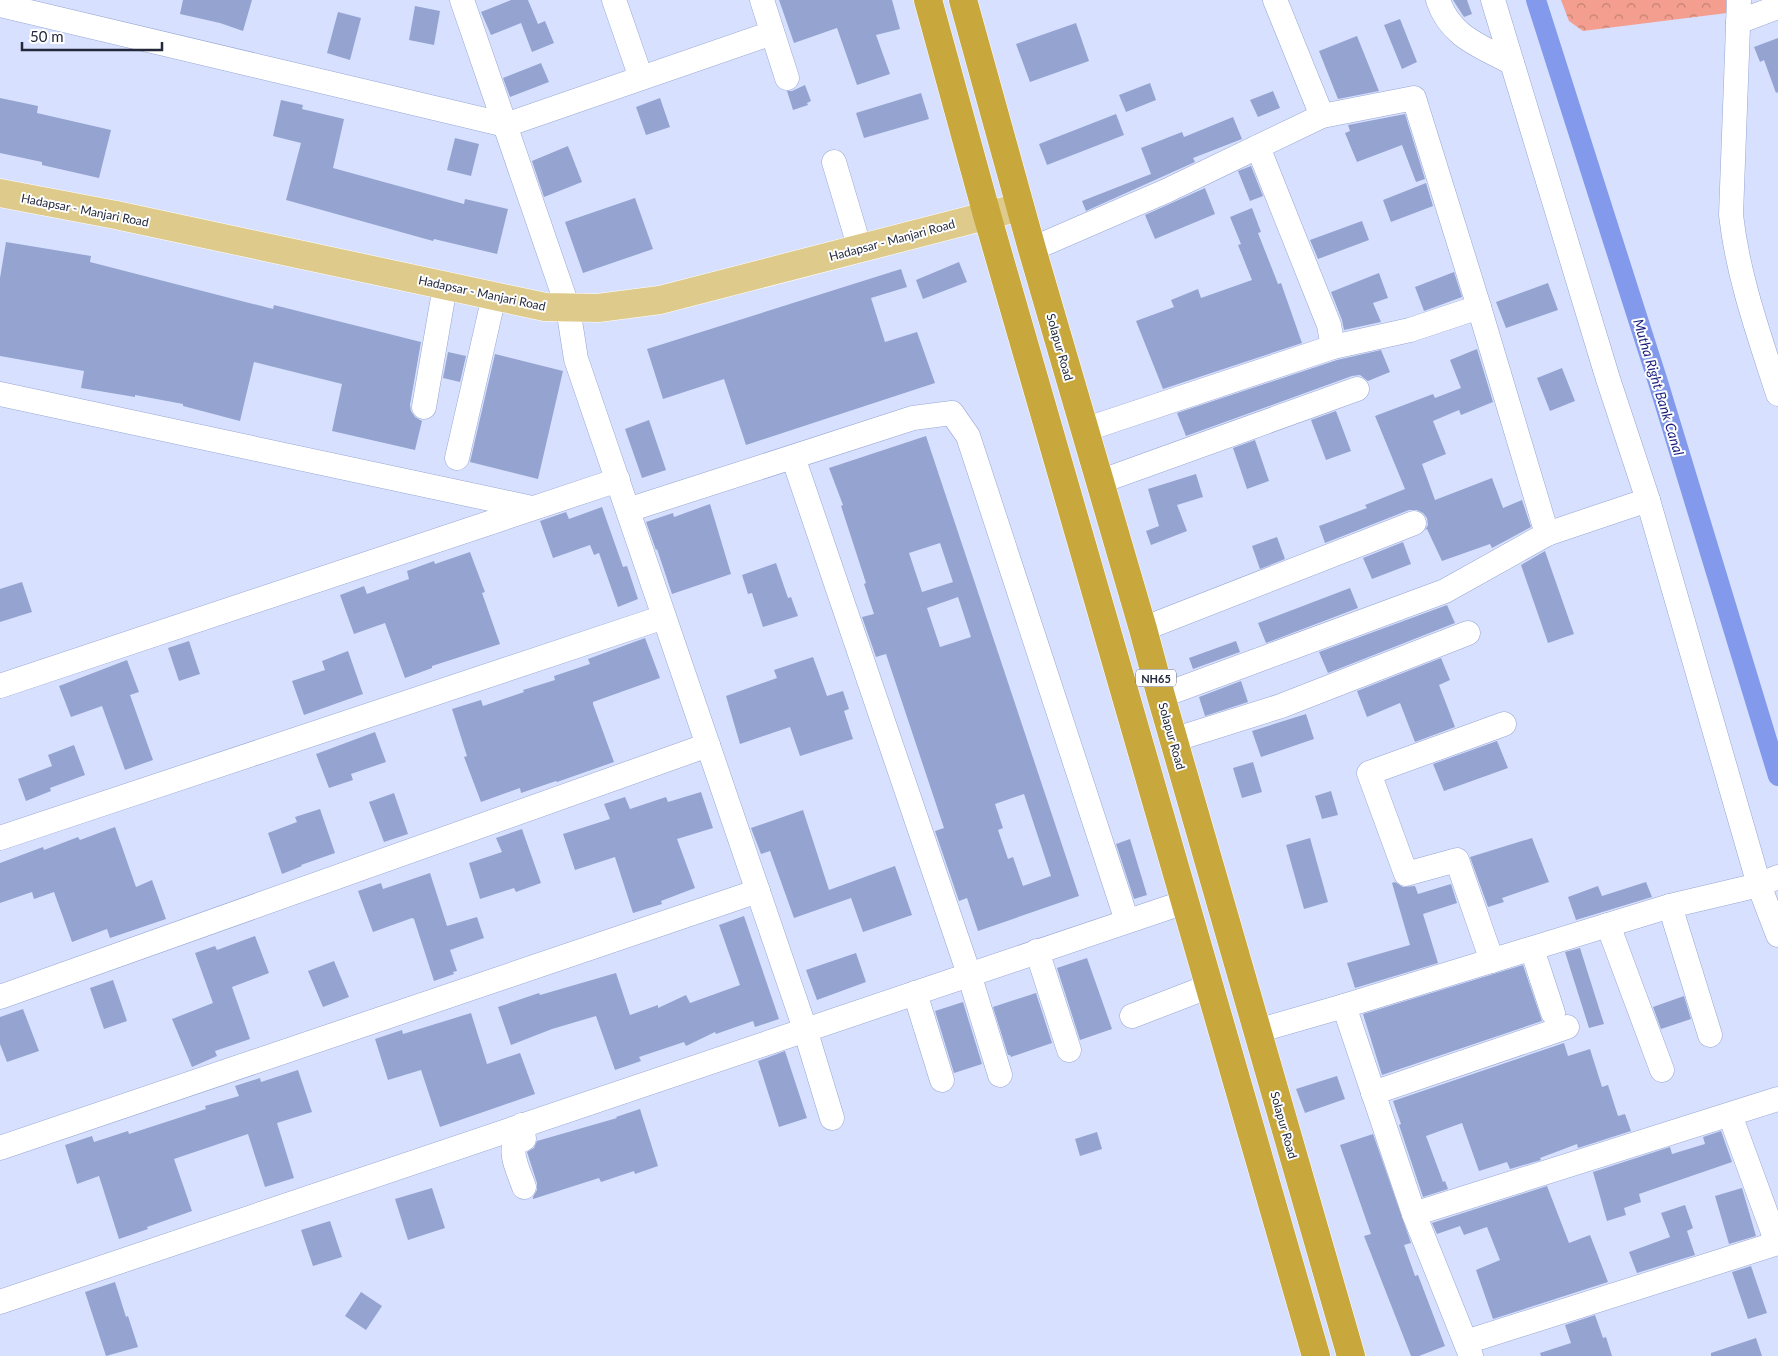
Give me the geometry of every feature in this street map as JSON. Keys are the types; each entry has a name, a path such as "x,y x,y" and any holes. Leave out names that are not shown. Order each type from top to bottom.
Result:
{"highway":[{"name":"NH65","path":"928,0 987,214 1316,1356"},
{"name":"Solapur Road","path":"962,0 1351,1356"}],"main road":[{"name":"Hadapsar - Manjari Road","path":"0,193 116,215 545,307 568,308 598,308 660,300 1020,207"}],"street":[{"path":"462,0 568,308 576,359 805,1029 832,1118"},
{"path":"614,0 641,78"},
{"path":"762,0 787,78"},
{"path":"1275,0 1322,116"},
{"path":"1438,0 1442,11 1456,32 1512,63"},
{"path":"1493,0 1608,379 1768,881 1778,936"},
{"path":"0,5 506,125 772,33"},
{"path":"1778,7 1739,11 1731,215 1742,280 1778,394"},
{"path":"1032,249 1166,191 1322,116 1414,98 1547,534"},
{"path":"1258,147 1329,325 1333,347"},
{"path":"834,162 860,249"},
{"path":"424,407 445,286"},
{"path":"457,458 494,296"},
{"path":"1084,430 1333,347 1410,330 1479,306"},
{"path":"1099,482 1357,389"},
{"path":"0,394 533,508"},
{"path":"628,510 913,418 952,413 968,436 1127,921"},
{"path":"793,457 969,974 1000,1075"},
{"path":"0,686 618,480"},
{"path":"1161,696 1445,591 1547,534 1648,500"},
{"path":"1143,629 1414,523"},
{"path":"0,838 664,617"},
{"path":"1174,740 1281,706 1468,634"},
{"path":"1492,961 1457,860 1406,874 1370,773 1504,724"},
{"path":"0,997 708,745"},
{"path":"1257,1031 1670,906 1768,881"},
{"path":"0,1148 758,891"},
{"path":"0,1302 1185,902"},
{"path":"1670,906 1710,1035"},
{"path":"1608,925 1662,1070"},
{"path":"1373,1093 1560,1020 1532,949"},
{"path":"1037,951 1069,1050"},
{"path":"1132,1016 1210,986"},
{"path":"915,992 942,1080"},
{"path":"1344,1006 1414,1214 1469,1349 1777,1243 1730,1115"},
{"path":"1414,1214 1778,1099"},
{"path":"522,1126 524,1139 516,1143 513,1150 524,1187"}],"green space":[{"path":"1561,0 1726,0 1727,13 1583,31 1569,21"}],"building":[{"path":"183,0 252,0 243,31 220,23 180,14"},
{"path":"511,0 528,0 538,24 545,21 554,43 532,52 521,23 491,35 481,12"},
{"path":"779,0 892,0 900,29 876,35 890,74 857,85 837,28 794,43"},
{"path":"1453,0 1467,0 1472,14 1464,17"},
{"path":"415,6 440,11 434,45 409,40"},
{"path":"338,12 361,18 350,60 327,53"},
{"path":"1400,19 1417,62 1402,69 1384,25"},
{"path":"1076,23 1089,61 1030,82 1016,44"},
{"path":"1357,36 1379,91 1338,99 1319,51"},
{"path":"1778,38 1778,92 1776,93 1764,60 1760,62 1754,47"},
{"path":"541,63 549,82 510,97 503,78"},
{"path":"1150,83 1156,100 1126,112 1119,95"},
{"path":"805,85 811,101 807,103 808,105 793,110 787,91 792,91"},
{"path":"1273,91 1280,108 1258,117 1250,100"},
{"path":"921,93 929,119 864,138 856,113"},
{"path":"0,98 38,106 37,113 111,130 99,178 42,165 42,162 0,153"},
{"path":"660,98 670,127 646,135 636,107"},
{"path":"281,100 303,105 302,109 344,119 333,168 464,204 465,199 508,209 497,254 434,239 433,241 286,200 301,143 273,136"},
{"path":"1116,114 1124,135 1047,165 1039,144"},
{"path":"1405,114 1425,179 1416,182 1402,145 1357,162 1345,133 1350,131 1348,125"},
{"path":"1233,117 1242,139 1193,158 1195,162 1086,211 1082,201 1151,174 1141,148 1182,132 1184,137"},
{"path":"455,138 479,144 471,176 447,170"},
{"path":"568,146 582,182 544,197 532,161"},
{"path":"1251,166 1263,196 1250,201 1238,171"},
{"path":"1426,183 1433,206 1391,222 1383,200"},
{"path":"1205,188 1215,214 1155,239 1145,215"},
{"path":"635,198 653,249 583,273 565,222"},
{"path":"1252,208 1261,232 1258,233 1278,284 1281,283 1302,343 1163,389 1136,321 1174,307 1171,300 1198,289 1201,298 1252,280 1238,245 1241,244 1230,217"},
{"path":"1362,221 1369,240 1318,259 1310,240"},
{"path":"6,242 91,256 90,262 273,309 274,305 421,342 410,405 415,417 422,421 415,450 332,431 342,384 254,362 240,421 183,406 183,404 81,388 84,371 0,356 0,278"},
{"path":"959,262 967,282 923,299 916,280"},
{"path":"901,269 907,287 871,298 885,342 917,332 935,383 746,445 724,379 663,399 647,349"},
{"path":"1454,272 1462,297 1424,311 1415,287"},
{"path":"1379,273 1388,298 1373,303 1381,322 1344,330 1331,292"},
{"path":"1548,283 1558,310 1506,328 1496,302"},
{"path":"1477,349 1493,402 1461,415 1459,410 1433,421 1446,454 1422,464 1435,500 1492,478 1503,508 1522,500 1531,527 1492,548 1490,544 1442,561 1427,529 1425,530 1428,525 1427,518 1417,510 1409,510 1325,543 1319,526 1367,508 1365,505 1405,489 1375,416 1433,394 1435,398 1461,388 1450,360"},
{"path":"1381,350 1390,372 1368,381 1360,375 1352,376 1186,436 1177,413 1337,360"},
{"path":"448,352 466,356 460,382 443,378"},
{"path":"495,354 563,371 538,479 470,462"},
{"path":"1562,368 1575,401 1550,411 1537,378"},
{"path":"1336,411 1351,451 1326,460 1311,420"},
{"path":"649,420 666,470 642,478 625,429"},
{"path":"926,436 1079,896 978,931 967,898 959,901 935,831 944,828 886,654 876,657 862,617 874,614 841,506 843,505 829,468","holes":["940,543 953,582 922,592 909,553","958,597 971,637 940,647 927,608","1024,794 1051,876 1023,886 1013,857 1008,859 998,830 1003,828 995,804"]},
{"path":"1255,440 1269,481 1247,489 1233,448"},
{"path":"1196,474 1203,497 1177,505 1187,531 1151,545 1146,531 1159,526 1148,489"},
{"path":"710,504 731,574 672,594 646,522 673,513 674,517"},
{"path":"602,507 623,567 627,566 638,599 618,607 599,553 594,555 590,545 553,558 540,521 566,512 569,519"},
{"path":"1277,537 1285,559 1260,569 1252,546"},
{"path":"1403,542 1411,564 1372,579 1363,558"},
{"path":"1545,551 1574,634 1548,643 1521,565"},
{"path":"470,552 485,592 482,593 500,644 432,666 432,668 405,678 385,623 354,634 340,595 364,586 367,594 409,579 407,571 434,561 435,564"},
{"path":"776,563 788,598 791,597 798,616 763,627 752,593 748,594 742,575"},
{"path":"22,582 32,612 0,622 0,589"},
{"path":"1350,588 1358,608 1266,643 1258,623"},
{"path":"1447,605 1455,623 1328,673 1319,652"},
{"path":"645,638 660,678 593,702 614,762 521,793 520,788 481,802 464,757 467,756 452,709 481,700 483,706 524,692 523,690 555,680 554,676 590,664 588,659"},
{"path":"189,641 200,674 179,681 168,648"},
{"path":"1236,641 1240,652 1193,669 1189,658"},
{"path":"348,651 363,694 304,715 292,681 325,670 322,661"},
{"path":"813,657 827,696 843,691 849,709 844,711 853,739 800,756 790,727 740,744 726,696 777,678 774,670"},
{"path":"1441,658 1450,680 1439,685 1455,727 1415,742 1400,703 1367,717 1357,691"},
{"path":"127,660 139,692 130,695 153,760 125,770 102,706 71,717 59,686"},
{"path":"1241,681 1248,702 1205,716 1199,697"},
{"path":"1306,714 1314,739 1261,757 1252,731"},
{"path":"375,732 386,762 351,774 353,780 329,788 316,754"},
{"path":"1497,741 1508,768 1444,791 1433,764"},
{"path":"74,745 85,775 50,788 51,791 26,801 18,779 52,766 48,755"},
{"path":"1253,762 1262,792 1242,798 1233,768"},
{"path":"1331,791 1338,815 1322,819 1315,796"},
{"path":"701,792 713,828 677,839 695,888 661,901 662,904 633,913 615,857 575,870 563,834 610,819 604,804 625,797 630,809 666,797 668,802"},
{"path":"394,793 408,834 384,842 369,802"},
{"path":"320,809 335,853 282,874 268,833 297,822 295,817"},
{"path":"803,810 829,890 895,866 912,915 863,932 851,898 794,918 770,851 761,854 751,828"},
{"path":"115,827 136,887 152,880 166,919 110,938 107,929 72,942 54,892 34,899 32,892 0,903 0,863 43,847 44,850 78,837 80,840"},
{"path":"522,829 541,883 516,892 514,888 480,899 469,863 502,852 496,838"},
{"path":"1310,838 1328,902 1304,909 1286,845"},
{"path":"1532,838 1549,882 1502,898 1504,902 1488,907 1470,857"},
{"path":"1130,839 1147,895 1134,899 1116,844"},
{"path":"430,873 447,926 477,917 484,938 450,950 457,971 453,972 454,974 434,981 414,919 412,918 373,932 358,891 381,883 383,889"},
{"path":"1395,882 1403,887 1415,886 1418,894 1451,884 1457,903 1423,914 1438,963 1355,988 1347,963 1410,945 1392,883"},
{"path":"1646,882 1652,897 1576,920 1568,897 1598,886 1602,896"},
{"path":"744,916 779,1019 755,1027 753,1021 716,1034 715,1032 686,1046 684,1042 639,1057 641,1061 615,1070 596,1016 552,1029 511,1045 498,1007 539,993 540,995 616,973 630,1015 658,1005 658,1008 686,995 690,1003 740,985 719,925"},
{"path":"255,936 269,973 232,987 250,1039 215,1051 217,1056 192,1067 172,1019 213,1003 195,953 215,946 217,950"},
{"path":"1580,948 1604,1024 1589,1028 1565,952"},
{"path":"856,953 866,982 817,1000 806,970"},
{"path":"1087,958 1112,1029 1080,1040 1057,968"},
{"path":"334,961 349,997 323,1007 308,971"},
{"path":"1523,965 1542,1021 1382,1075 1363,1014"},
{"path":"113,980 127,1021 104,1029 90,988"},
{"path":"1036,993 1052,1043 1011,1057 1008,1055 993,1007"},
{"path":"1684,996 1691,1019 1661,1029 1653,1007"},
{"path":"963,1002 982,1064 954,1073 935,1011"},
{"path":"23,1009 39,1051 7,1062 0,1044 0,1017"},
{"path":"471,1013 487,1064 520,1053 535,1094 440,1127 421,1070 388,1080 375,1039 402,1030 403,1034"},
{"path":"1564,1043 1568,1056 1590,1049 1602,1087 1608,1085 1618,1116 1625,1114 1631,1131 1578,1148 1577,1144 1540,1158 1541,1160 1510,1169 1507,1162 1479,1171 1462,1123 1426,1136 1443,1182 1445,1181 1448,1189 1423,1197 1393,1101"},
{"path":"785,1051 807,1118 779,1127 758,1061"},
{"path":"298,1070 312,1112 277,1123 294,1178 265,1187 248,1134 174,1159 192,1211 119,1239 99,1176 77,1184 65,1145 92,1136 94,1142 128,1131 129,1134 206,1109 205,1106 239,1096 235,1086 260,1078 261,1082"},
{"path":"1337,1076 1345,1099 1305,1113 1296,1089"},
{"path":"640,1109 658,1166 635,1174 634,1171 601,1182 599,1178 533,1199 537,1190 537,1183 527,1152 534,1148 537,1141 617,1118"},
{"path":"1721,1131 1732,1162 1639,1194 1641,1202 1624,1208 1626,1215 1607,1221 1593,1172 1670,1147 1672,1154 1705,1144 1703,1137"},
{"path":"1097,1132 1102,1149 1080,1156 1075,1139"},
{"path":"1373,1134 1411,1243 1404,1245 1415,1276 1418,1275 1445,1346 1419,1356 1411,1356 1364,1236 1371,1234 1340,1145"},
{"path":"1547,1186 1569,1243 1590,1235 1608,1282 1493,1319 1476,1270 1500,1260 1487,1227 1464,1235 1460,1226 1437,1234 1432,1223"},
{"path":"432,1188 445,1228 408,1240 395,1199"},
{"path":"1742,1188 1756,1236 1729,1244 1715,1196"},
{"path":"1685,1205 1693,1228 1687,1231 1695,1255 1637,1273 1629,1252 1670,1237 1661,1213"},
{"path":"330,1221 342,1257 313,1266 301,1230"},
{"path":"1751,1266 1767,1313 1748,1319 1732,1272"},
{"path":"115,1282 138,1347 106,1356 85,1292"},
{"path":"361,1292 382,1306 366,1330 345,1316"},
{"path":"1595,1315 1603,1338 1606,1337 1612,1356 1541,1356 1540,1353 1571,1343 1565,1325"},
{"path":"1756,1338 1762,1356 1711,1356 1711,1353"}],"waterway":[{"name":"Mutha Right Bank Canal","path":"1536,0 1658,382 1778,776"}]}
